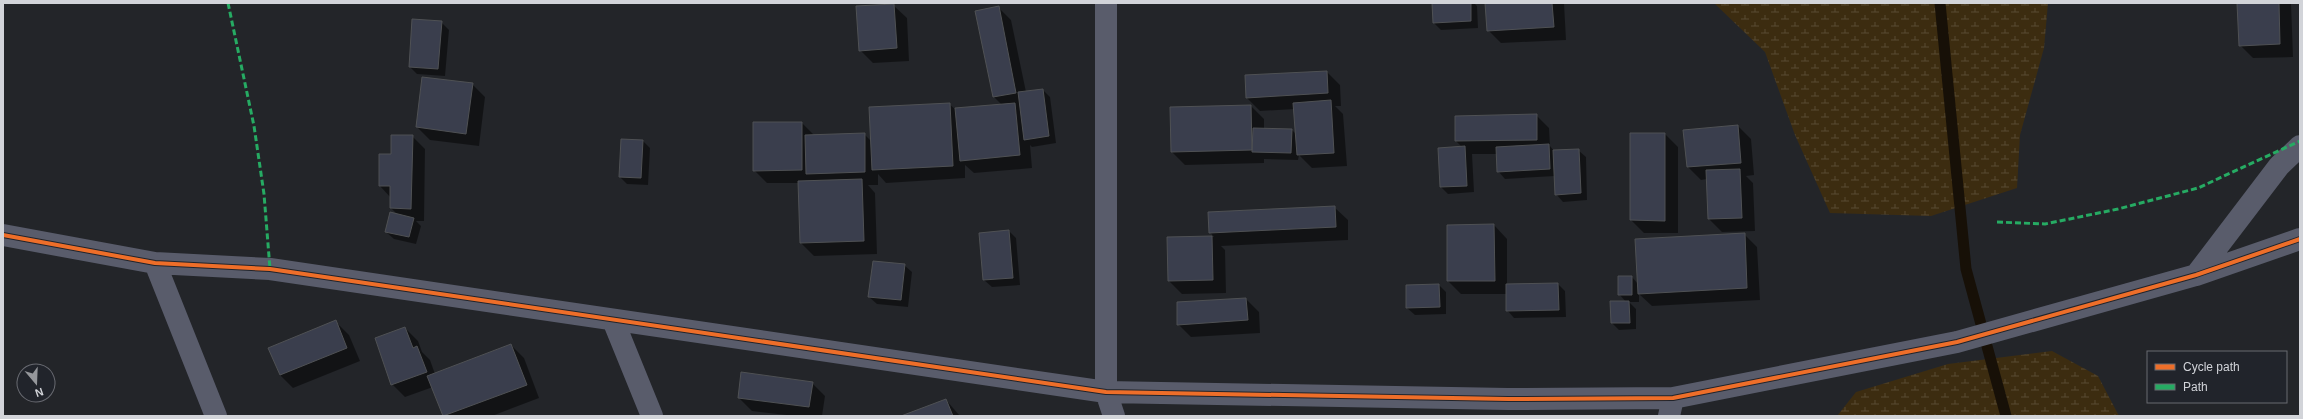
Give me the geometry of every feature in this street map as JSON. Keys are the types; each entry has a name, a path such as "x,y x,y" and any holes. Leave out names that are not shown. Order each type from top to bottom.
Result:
{"street":[{"path":"1106,3 1106,392 1114,416"},
{"path":"2196,274 2279,166 2300,146"},
{"path":"3,235 155,263 270,269 1106,392 1508,399 1671,407 1957,342 2196,274 2300,239"},
{"path":"155,263 216,416"},
{"path":"613,320 652,416"},
{"path":"1488,416 1508,399"}],"green space":[{"path":"1714,3 2048,3 2044,48 2020,135 2017,188 1931,216 1830,213 1795,135 1765,52"},
{"path":"2052,351 2098,376 2119,416 1837,416 1856,392 1948,364"}],"building":[{"path":"1432,3 1471,3 1471,21 1433,23"},
{"path":"1485,3 1552,3 1554,27 1487,31"},
{"path":"2237,3 2279,3 2280,44 2239,46"},
{"path":"894,4 897,48 859,51 856,6"},
{"path":"999,6 1016,93 993,97 975,11"},
{"path":"412,19 442,21 438,69 409,67"},
{"path":"1327,71 1328,93 1246,98 1245,75"},
{"path":"422,77 473,83 466,134 416,127"},
{"path":"1043,89 1049,136 1024,140 1018,92"},
{"path":"1331,100 1334,153 1297,155 1293,103"},
{"path":"950,103 953,166 872,170 869,107"},
{"path":"1015,103 1020,155 960,161 955,108"},
{"path":"1251,105 1252,150 1171,152 1170,107"},
{"path":"1537,114 1537,140 1455,141 1455,116"},
{"path":"753,122 802,122 802,170 753,171"},
{"path":"1738,125 1741,163 1687,167 1683,130"},
{"path":"1253,128 1292,129 1291,153 1252,152"},
{"path":"865,133 865,172 806,174 805,135"},
{"path":"1630,133 1665,133 1665,221 1630,220"},
{"path":"391,135 413,135 411,209 390,208 390,186 379,186 379,154 391,154"},
{"path":"621,139 643,140 641,178 619,177"},
{"path":"1549,144 1550,169 1497,172 1496,147"},
{"path":"1465,146 1467,186 1440,187 1438,148"},
{"path":"1579,149 1581,193 1555,195 1553,150"},
{"path":"1740,169 1742,218 1708,219 1706,170"},
{"path":"862,179 864,241 800,243 798,181"},
{"path":"1335,206 1336,227 1209,233 1208,212"},
{"path":"390,212 414,218 409,237 385,232"},
{"path":"1494,224 1495,281 1447,281 1447,225"},
{"path":"1009,230 1013,278 983,280 979,233"},
{"path":"1745,233 1747,288 1638,294 1635,239"},
{"path":"1212,236 1213,280 1168,281 1167,237"},
{"path":"873,261 905,264 901,300 868,297"},
{"path":"1618,276 1632,276 1632,295 1618,295"},
{"path":"1558,283 1559,310 1506,311 1506,284"},
{"path":"1439,284 1440,307 1406,308 1406,285"},
{"path":"1246,298 1248,320 1177,325 1177,302"},
{"path":"1610,301 1629,301 1630,323 1611,323"},
{"path":"336,320 347,348 280,375 268,348"},
{"path":"405,327 413,348 417,346 427,372 391,385 375,338"},
{"path":"511,344 527,385 443,416 427,376"},
{"path":"741,372 813,382 809,407 738,398"},
{"path":"946,399 953,416 901,416"}],"waterway":[{"path":"1940,3 1966,269 2006,416"}],"marked path":[{"path":"228,3 254,126 264,194 270,269"},
{"path":"1997,222 2045,224 2118,209 2198,188 2300,141"}],"cycle path":[{"path":"3,235 155,263 270,269 1106,392 1508,399 1673,398 1957,342 2196,275 2300,239"}]}
